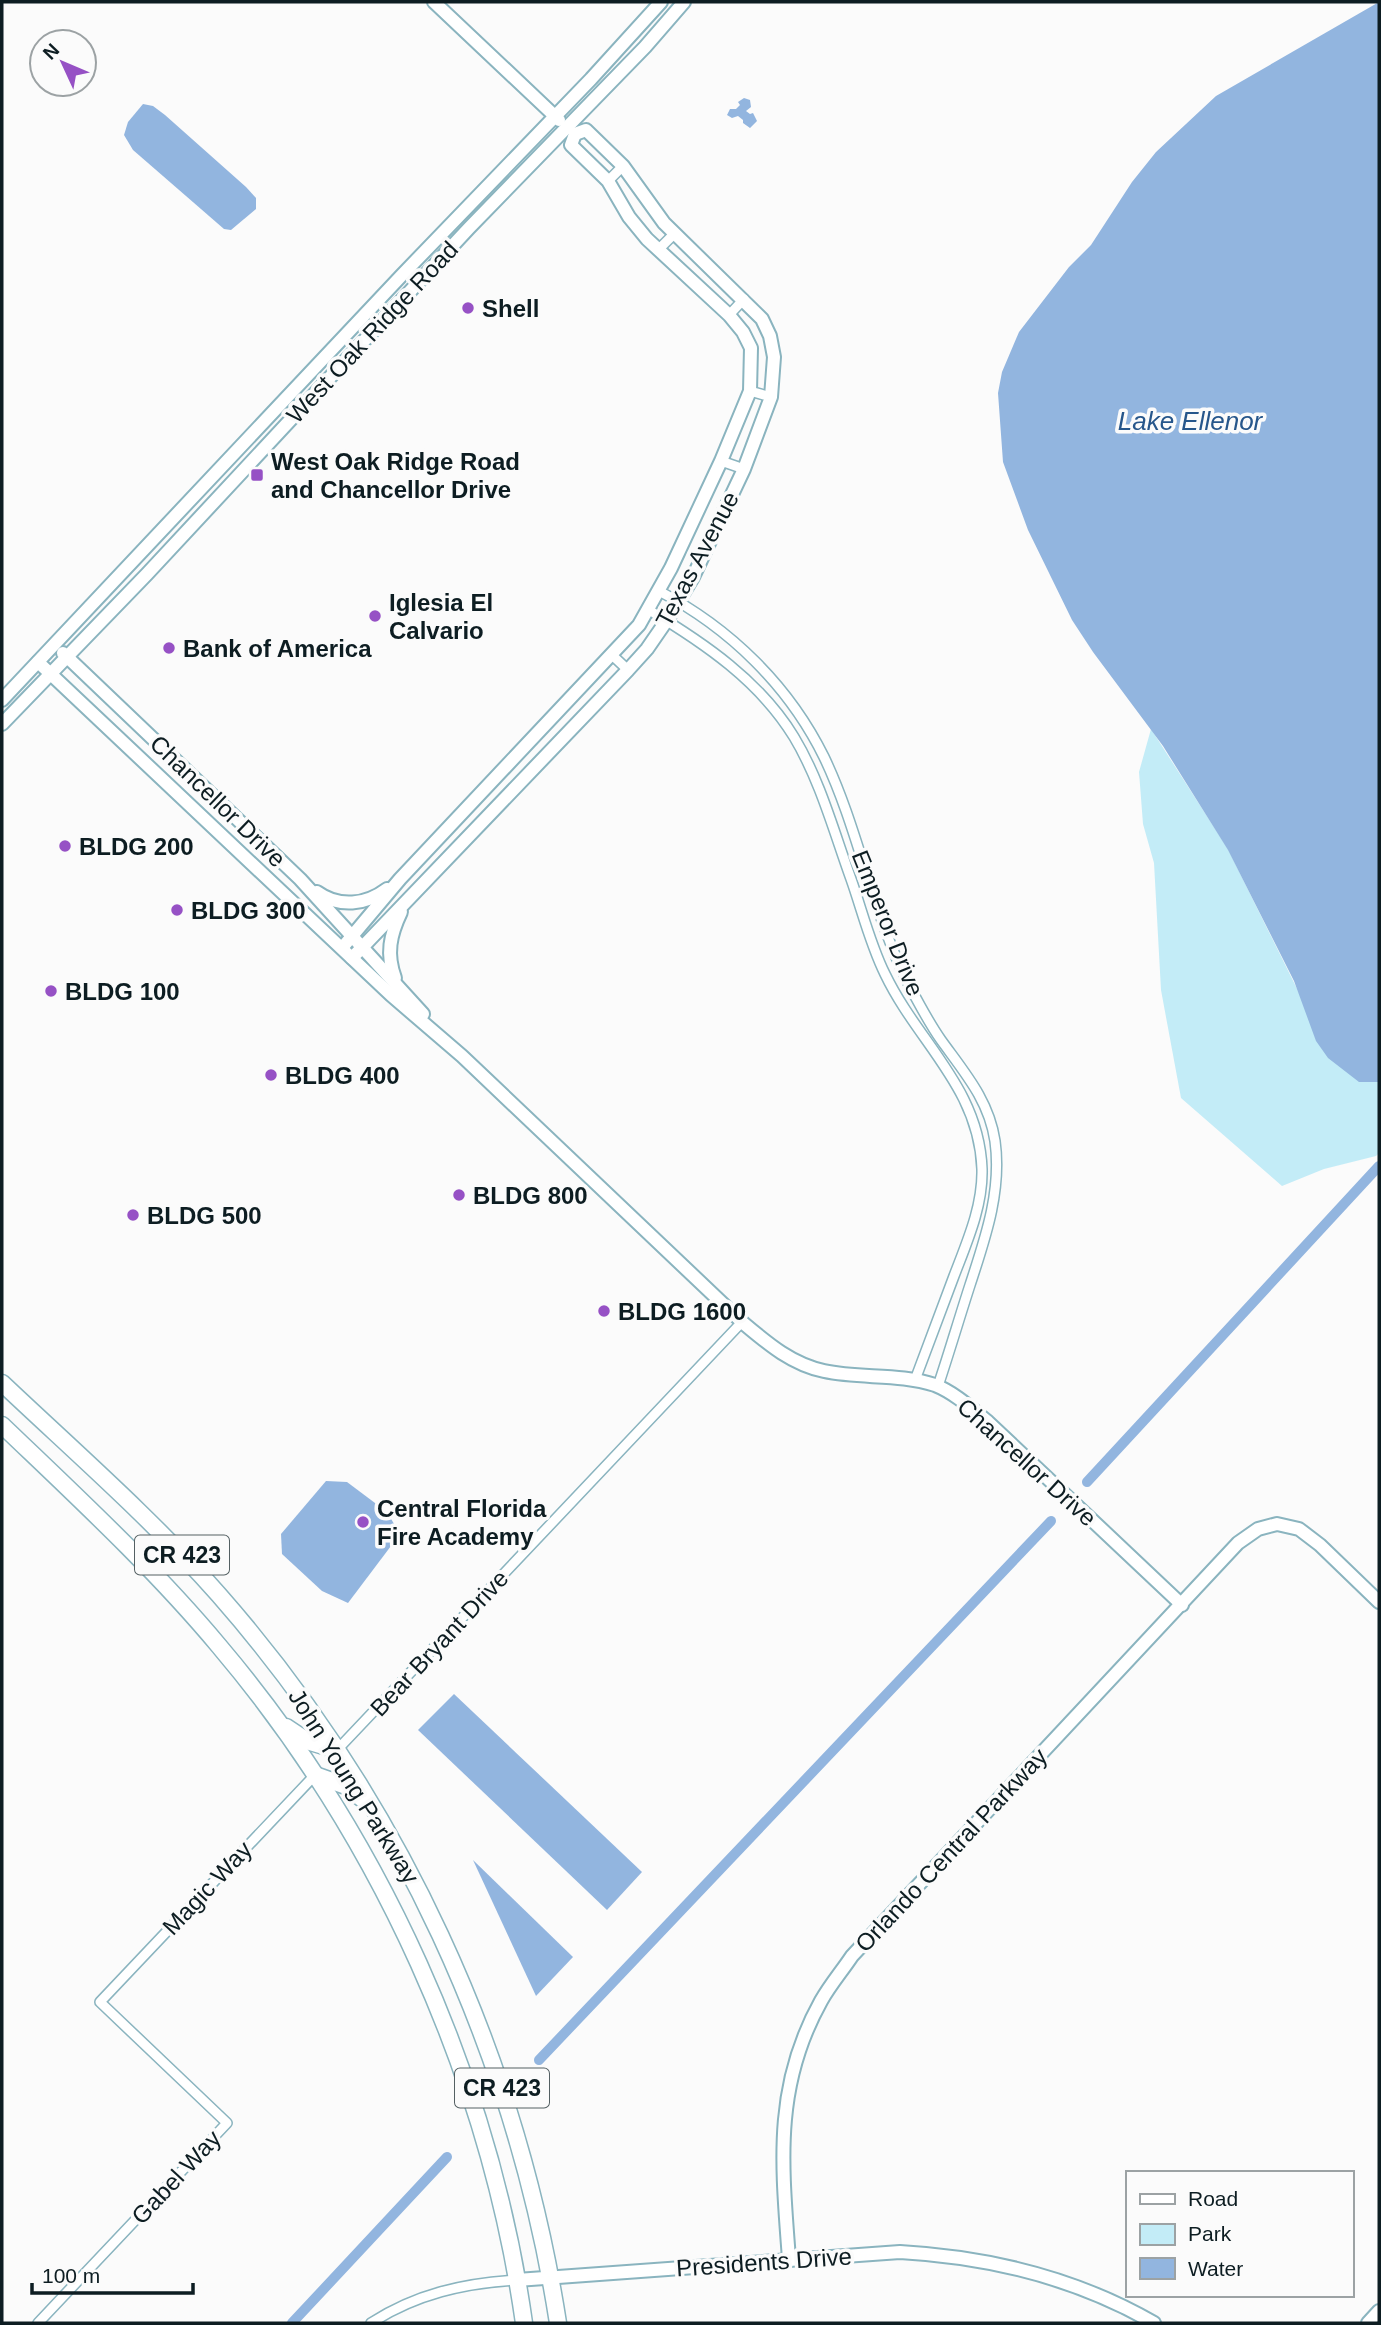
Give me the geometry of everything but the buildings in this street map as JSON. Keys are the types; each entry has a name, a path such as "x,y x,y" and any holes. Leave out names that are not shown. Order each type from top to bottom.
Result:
{"highway":[{"name":"John Young Parkway","path":"2,1383 149,1522 217,1593 276,1664 338,1750 375,1809 428,1906 499,2077 528,2175 558,2323"},
{"name":"John Young Parkway","path":"2,1425 183,1604 220,1647 315,1775 370,1867 406,1937 437,2007 472,2101 489,2158 524,2323"},
{"path":"277,1721 307,1741 338,1750"},
{"path":"315,1775 346,1786 375,1809"}],"street":[{"name":"Texas Avenue","path":"352,958 647,649 693,577 744,469 771,397 775,372 770,336 762,319 674,234 650,206 623,166 586,131 571,131 434,2"},
{"name":"West Oak Ridge Road","path":"2,700 661,2"},
{"name":"West Oak Ridge Road","path":"2,724 424,275 571,131 682,3"},
{"name":"Texas Avenue","path":"342,948 400,879 612,655 649,610 721,461 750,391 751,348 743,332 729,315 658,250 629,217 608,181 572,145 571,131"},
{"path":"608,181 623,166"},
{"path":"658,250 674,234"},
{"path":"729,315 744,299"},
{"path":"328,379 328,368 344,351 341,340"},
{"path":"750,391 771,397"},
{"path":"721,461 744,469"},
{"name":"Emperor Drive","path":"659,592 679,601 754,659 784,692 800,715 824,758 908,984 940,1037 979,1092 989,1113 995,1141 997,1172 993,1205 938,1386"},
{"name":"Emperor Drive","path":"649,610 711,650 748,680 795,738 826,810 883,971 970,1108 978,1133 982,1170 979,1205 915,1380"},
{"name":"Chancellor Drive","path":"54,645 300,879 462,1055"},
{"path":"612,655 628,670"},
{"name":"Chancellor Drive","path":"38,662 391,995 462,1055 742,1322 773,1348 797,1362 823,1371 915,1380 938,1386 962,1401 988,1422 1182,1605"},
{"path":"300,879 325,898 359,903 379,895 400,879"},
{"path":"399,987 390,965 389,944 394,927 408,900"},
{"name":"Bear Bryant Drive","path":"338,1750 742,1322"},
{"name":"Orlando Central Parkway","path":"789,2259 782,2139 786,2094 800,2045 821,2000 859,1948 1238,1543 1258,1528 1277,1524 1298,1529 1320,1545 1379,1602"},
{"name":"Magic Way","path":"227,2123 100,2002 315,1775"},
{"name":"Gabel Way","path":"38,2323 227,2123"},
{"name":"Presidents Drive","path":"371,2323 406,2303 440,2291 486,2283 900,2252 949,2255 1022,2269 1096,2295 1154,2323"},
{"path":"1368,2323 1379,2311"}],"green space":[{"path":"1151,729 1228,849 1305,1005 1359,1081 1379,1082 1379,1153 1376,1156 1324,1169 1282,1186 1181,1098 1161,990 1154,863 1143,824 1139,772"}],"water":[{"name":"Lake Ellenor","path":"1379,2 1379,1082 1359,1082 1328,1058 1316,1041 1294,981 1228,850 1163,746 1072,620 1028,530 1003,462 998,393 1002,372 1019,332 1069,267 1091,245 1132,182 1156,152 1216,96"},
{"path":"744,98 750,100 751,107 746,111 753,113 757,121 750,128 738,116 732,118 727,115 730,109 736,109 740,105 738,102"},
{"path":"143,104 153,106 165,115 246,187 256,198 256,209 231,230 224,229 133,150 124,135 128,122"},
{"path":"326,1481 347,1482 387,1512 400,1534 348,1603 322,1591 282,1554 281,1534"},
{"path":"454,1694 642,1872 607,1910 418,1730"},
{"path":"473,1860 573,1957 536,1996"}],"waterway":[{"path":"1087,1482 1379,1166"},
{"path":"539,2060 1051,1521"},
{"path":"292,2323 447,2157"}],"place":[{"name":"Shell","path":"468,308"},
{"name":"West Oak Ridge Road and Chancellor Drive","path":"257,475"},
{"name":"Iglesia El Calvario","path":"375,616"},
{"name":"Bank of America","path":"169,648"},
{"name":"BLDG 200","path":"65,846"},
{"name":"BLDG 300","path":"177,910"},
{"name":"BLDG 100","path":"51,991"},
{"name":"BLDG 400","path":"271,1075"},
{"name":"BLDG 800","path":"459,1195"},
{"name":"BLDG 500","path":"133,1215"},
{"name":"BLDG 1600","path":"604,1311"},
{"name":"Central Florida Fire Academy","path":"363,1522"}]}
